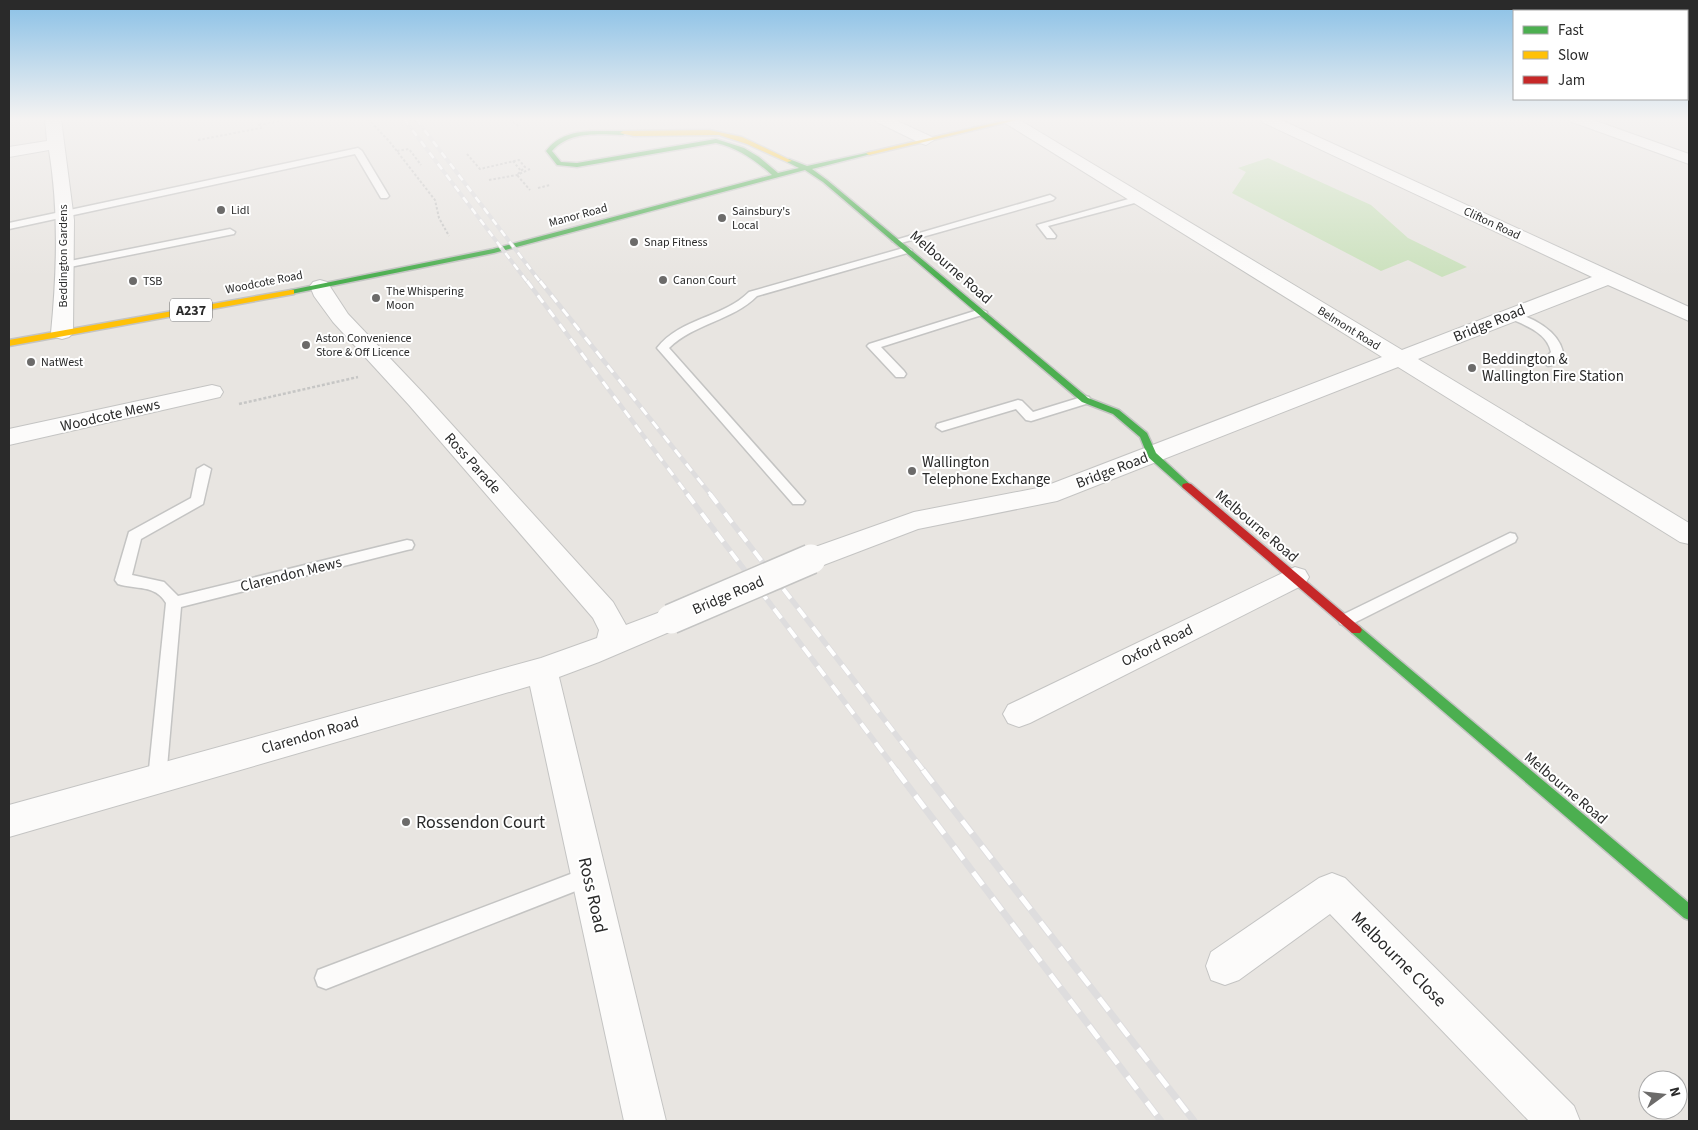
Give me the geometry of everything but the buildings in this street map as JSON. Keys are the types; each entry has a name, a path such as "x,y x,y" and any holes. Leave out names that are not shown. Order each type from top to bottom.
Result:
{"street":[{"name":"Beddington Gardens","path":"61,172 65,275 62,333"},
{"name":"Melbourne Road","path":"772,172 777,176"},
{"name":"Manor Road","path":"494,250 792,172"},
{"name":"Melbourne Road","path":"812,172 825,180 1087,401 1116,412 1144,435 1152,455 1689,913"},
{"name":"Belmont Road","path":"1096,172 1689,536"},
{"name":"Clifton Road","path":"1381,172 1610,277 1689,316"},
{"name":"Woodcote Road","path":"9,343 320,286 494,250"},
{"name":"Bridge Road","path":"609,645 811,559 914,521 1048,495 1610,277"},
{"name":"Ross Parade","path":"320,286 322,294 347,325 390,370 602,610 614,630 609,645"},
{"name":"Woodcote Mews","path":"9,438 212,392"},
{"name":"Oxford Road","path":"1019,714 1294,577"},
{"name":"Clarendon Road","path":"9,821 542,670 609,645"},
{"name":"Ross Road","path":"542,670 645,1121"},
{"name":"Melbourne Close","path":"1225,966 1332,891 1559,1121"}],"lane":[{"path":"9,226 260,172"},
{"path":"370,172 384,196"},
{"path":"898,241 1050,198"},
{"path":"1051,236 1042,225 1139,199"},
{"path":"65,275 230,232"},
{"path":"798,501 663,348 678,333 742,305 753,294 907,250"},
{"path":"900,374 873,346 980,312"},
{"path":"1511,314 1542,331 1555,342 1558,352 1548,362"},
{"path":"942,427 1018,404 1031,417 1087,401"},
{"path":"157,779 174,603 170,593 164,587 153,583 122,580 134,536 198,500 204,469"},
{"path":"1346,620 1510,538"},
{"name":"Clarendon Mews","path":"174,603 407,545"},
{"path":"326,978 589,876"}],"path":[{"path":"412,172 435,200 439,218 451,240"},
{"path":"517,175 520,172"},
{"path":"489,180 517,175 524,172"},
{"path":"517,175 530,190"},
{"path":"430,194 435,194"},
{"path":"238,404 390,370"}],"green space":[{"path":"1246,172 1298,172 1371,205 1408,238 1467,267 1442,277 1408,260 1381,271 1232,193"}],"railway":[{"path":"444,172 528,283"},
{"path":"456,172 541,283"},
{"path":"527,281 688,495"},
{"path":"540,281 711,495"},
{"path":"687,494 897,771"},
{"path":"710,494 924,771"},
{"path":"896,770 1161,1121"},
{"path":"923,770 1194,1121"}],"traffic: fast":[{"path":"772,172 777,176"},
{"path":"291,292 494,251 792,172"},
{"path":"811,172 825,181 1085,400 1116,412 1144,435 1152,455 1187,486"},
{"path":"1356,630 1689,913"}],"traffic: slow":[{"path":"9,343 291,292"}],"traffic: jam":[{"path":"1187,486 1356,630"}],"place":[{"name":"Lidl","path":"221,210"},
{"name":"Sainsbury's Local","path":"722,218"},
{"name":"Snap Fitness","path":"634,242"},
{"name":"Canon Court","path":"663,280"},
{"name":"TSB","path":"133,281"},
{"name":"The Whispering Moon","path":"376,298"},
{"name":"Aston Convenience Store & Off Licence","path":"306,345"},
{"name":"NatWest","path":"31,362"},
{"name":"Beddington & Wallington Fire Station","path":"1472,368"},
{"name":"Wallington Telephone Exchange","path":"912,471"},
{"name":"Rossendon Court","path":"406,822"}]}
